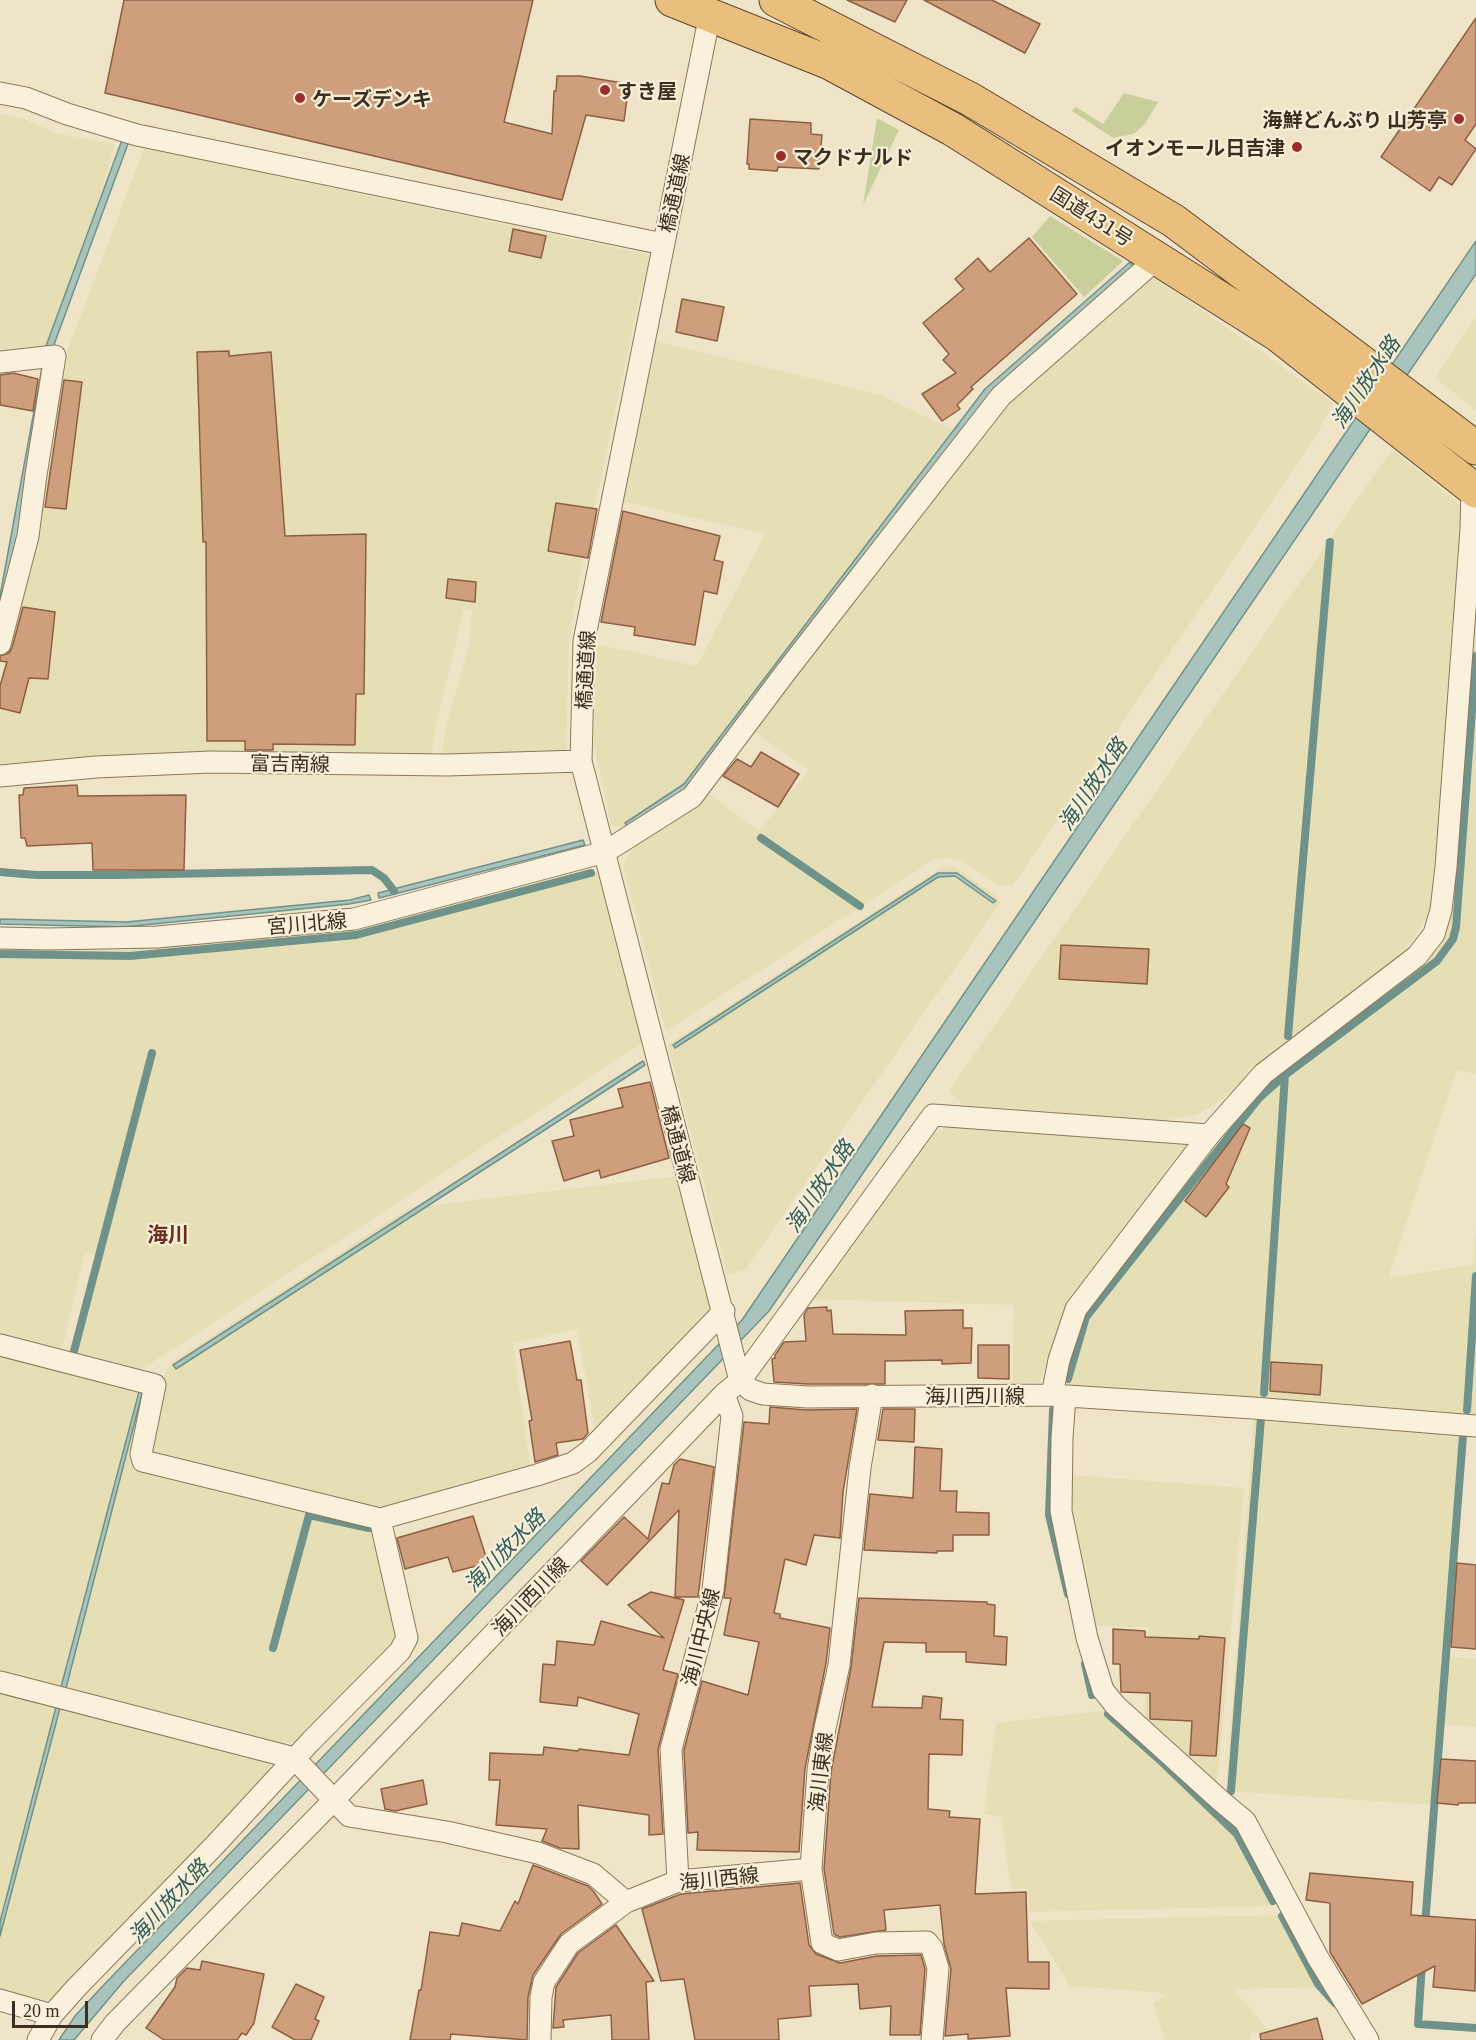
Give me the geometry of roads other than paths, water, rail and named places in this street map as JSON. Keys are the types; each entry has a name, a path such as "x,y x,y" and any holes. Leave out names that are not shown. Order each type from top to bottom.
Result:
{"highway":[{"name":"国道431号","path":"672,0 830,63 952,129 1159,257 1278,334 1361,381 1409,398 1476,448"},
{"name":"国道431号","path":"776,0 970,99 1174,221 1361,381 1392,424 1474,489"}],"street":[{"name":"橋通道線","path":"710,14 584,641 581,761 724,1316 733,1379"},
{"path":"0,93 26,98 67,114 137,135 663,244"},
{"name":"宮川北線","path":"0,938 157,937 354,919 605,852 692,797 792,664 1001,396 1159,257"},
{"path":"0,362 55,356 28,536 0,644"},
{"path":"1368,2040 1318,1958 1245,1821 1115,1705 1103,1690 1087,1638 1061,1511 1062,1438 1058,1395 1059,1360 1076,1309 1209,1135 1263,1074 1417,956 1434,934 1441,910 1446,867 1474,489"},
{"name":"富吉南線","path":"0,776 96,767 211,762 447,765 581,761"},
{"path":"733,1379 933,1115 1209,1135"},
{"path":"0,1345 155,1385 141,1454 143,1461 380,1519 526,1479 573,1462 588,1452 724,1316"},
{"name":"海川西川線","path":"102,2040 115,2023 331,1796 733,1379 763,1394 808,1397 1058,1395 1476,1426"},
{"name":"海川中央線","path":"678,1881 671,1749 713,1590 732,1416 733,1379"},
{"name":"海川東線","path":"872,1395 860,1468 839,1665 818,1770 811,1869 822,1943 838,1950 876,1943 927,1942 932,1948 938,1968 932,2040"},
{"path":"38,2040 52,2015 298,1762 400,1651 407,1638 380,1519"},
{"path":"0,1682 298,1762 349,1816 447,1832 538,1853 593,1874 626,1902"},
{"name":"海川西線","path":"540,2040 541,1997 544,1982 568,1944 626,1902 678,1881 811,1869"},
{"path":"0,2000 52,2015"}],"water":[{"path":"122,140 129,141 52,350 18,547 0,621 0,596 46,346"},
{"path":"1476,241 1476,274 769,1311 123,1982 74,2040 59,2040 75,2016 99,1990 742,1320"},
{"path":"1130,262 1134,267 990,394 686,790 628,827 625,823 684,784 985,389"},
{"path":"583,840 585,845 379,898 378,893"},
{"path":"938,873 957,873 996,901 993,903 955,876 938,877 675,1048 673,1045"},
{"path":"369,895 371,900 349,904 124,927 0,924 0,919 126,922 350,900"},
{"path":"643,1061 645,1065 176,1369 173,1365"},
{"path":"140,1388 143,1390 66,1688 61,1687"},
{"path":"56,1707 60,1708 0,1936 0,1922"}],"waterway":[{"path":"1288,1036 1330,542"},
{"path":"1068,1379 1086,1317 1259,1098 1285,1075 1437,961 1453,939 1456,927 1476,656"},
{"path":"761,838 860,906"},
{"path":"0,872 36,875 117,875 372,870 384,878 394,891"},
{"path":"0,954 130,956 356,935 591,873"},
{"path":"74,1351 152,1053"},
{"path":"1264,1393 1285,1075"},
{"path":"1467,1410 1476,1276"},
{"path":"1053,1410 1049,1515 1068,1594"},
{"path":"1231,1791 1261,1418"},
{"path":"1425,1925 1463,1436"},
{"path":"273,1648 309,1515 369,1528"},
{"path":"1085,1664 1092,1695"},
{"path":"1108,1714 1237,1834 1273,1901"},
{"path":"1282,1916 1318,1984 1335,2003"},
{"path":"1422,1964 1418,2024 1476,2028"}],"place":[{"name":"すき屋","path":"605,90"},
{"name":"ケーズデンキ","path":"300,98"},
{"name":"海鮮どんぶり 山芳亭","path":"1459,119"},
{"name":"イオンモール日吉津","path":"1297,147"},
{"name":"マクドナルド","path":"781,156"}],"district":[{"name":"海川","path":"168,1234"}],"water label":[{"name":"海川放水路","path":"1365,382"},
{"name":"海川放水路","path":"1092,784"},
{"name":"海川放水路","path":"819,1186"},
{"name":"海川放水路","path":"504,1550"},
{"name":"海川放水路","path":"168,1901"}]}
